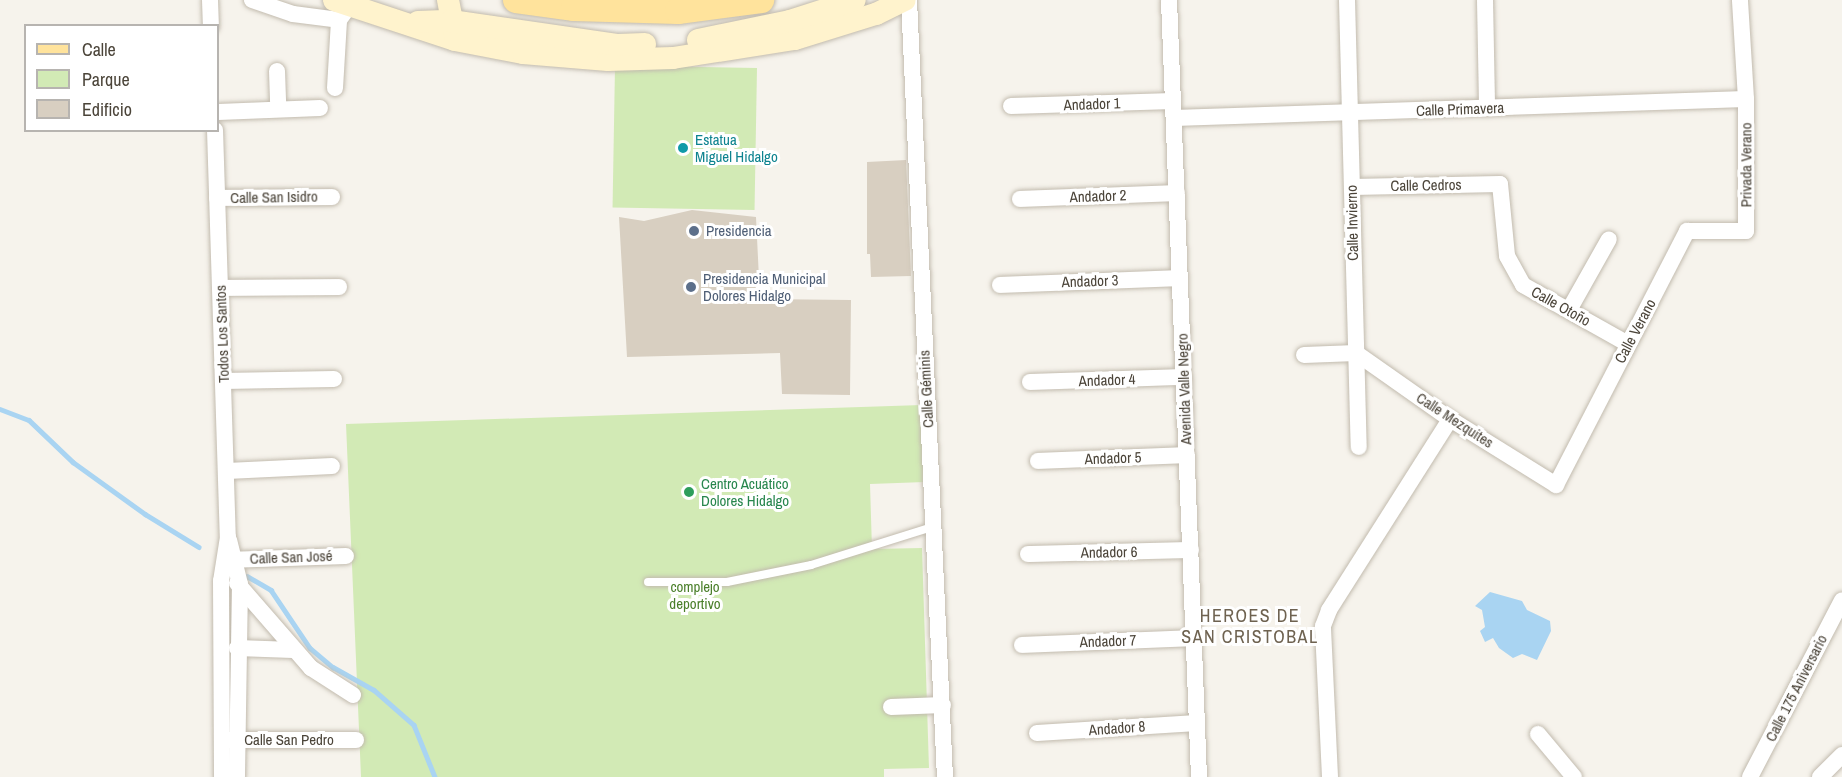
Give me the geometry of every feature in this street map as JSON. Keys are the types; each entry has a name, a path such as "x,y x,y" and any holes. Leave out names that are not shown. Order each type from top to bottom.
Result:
{"main road":[{"path":"516,0 574,8 678,11 762,0"}],"street":[{"path":"210,0 211,24"},
{"path":"252,0 292,14 340,9 393,22 452,21 523,43 608,60 673,58 793,30 876,14 907,0"},
{"path":"793,30 855,0"},
{"name":"Calle Géminis","path":"907,0 945,777"},
{"name":"Avenida Valle Negro","path":"1169,0 1199,777"},
{"name":"Calle Invierno","path":"1347,0 1359,447"},
{"path":"1485,0 1487,108"},
{"path":"1740,0 1746,99"},
{"path":"335,88 340,9"},
{"path":"277,71 278,109"},
{"name":"Calle Primavera","path":"1174,110 1350,112 1746,99"},
{"name":"Privada Verano","path":"1746,99 1746,231"},
{"name":"Andador 1","path":"1011,106 1174,110"},
{"path":"219,112 320,108"},
{"name":"Todos Los Santos","path":"215,132 228,537 230,559 240,584 229,740 222,777"},
{"name":"Calle Cedros","path":"1352,187 1500,184"},
{"name":"Calle Otoño","path":"1500,184 1507,256 1522,285 1628,344"},
{"name":"Andador 2","path":"1020,199 1177,194"},
{"name":"Calle San Isidro","path":"217,198 332,197"},
{"name":"Calle Verano","path":"1556,485 1687,231 1746,231"},
{"path":"1569,310 1609,239"},
{"name":"Andador 3","path":"1000,285 1180,278"},
{"path":"220,288 339,286"},
{"path":"1304,355 1356,353"},
{"name":"Calle Mezquites","path":"1356,353 1450,419 1556,485"},
{"name":"Andador 4","path":"1030,382 1184,377"},
{"path":"224,381 334,379"},
{"path":"1330,777 1323,626 1329,610 1450,419"},
{"name":"Andador 5","path":"1038,460 1187,455"},
{"path":"226,471 332,466"},
{"name":"Andador 6","path":"1028,554 1191,550"},
{"name":"Calle San José","path":"230,559 346,556"},
{"name":"Todos Los Santos","path":"230,559 221,581 229,740 237,777"},
{"path":"221,581 240,584 293,650 311,668 353,695"},
{"name":"Calle 175 Aniversario","path":"1751,777 1842,600"},
{"name":"Andador 7","path":"1022,645 1194,638"},
{"path":"237,648 293,650"},
{"path":"891,707 943,705"},
{"name":"Andador 8","path":"1037,733 1197,723"},
{"path":"1538,734 1574,777"},
{"name":"Calle San Pedro","path":"229,740 356,740"},
{"path":"1820,777 1842,755"}],"lane":[{"path":"648,582 728,582 811,565 932,527"}],"green space":[{"path":"615,66 757,68 755,210 613,208"},
{"name":"complejo deportivo","path":"922,405 925,482 870,484 872,549 922,548 929,768 884,769 884,777 361,777 346,424"}],"water":[{"path":"1490,592 1522,601 1527,610 1550,621 1551,631 1537,660 1522,654 1513,658 1499,648 1493,638 1485,642 1480,631 1485,627 1482,610 1475,606"}],"building":[{"path":"906,160 911,276 871,277 870,254 867,254 867,162"},
{"name":"Presidencia Municipal Dolores Hidalgo","path":"692,210 756,217 760,299 851,300 850,395 782,394 780,353 627,357 619,217 644,221"}],"waterway":[{"path":"0,409 29,420 73,462 145,514 199,547"},
{"path":"247,576 271,590 310,648 333,667 374,690 414,725 435,777"}],"place":[{"name":"Estatua Miguel Hidalgo","path":"683,148"},
{"name":"Presidencia","path":"694,231"},
{"name":"Presidencia Municipal Dolores Hidalgo","path":"691,287"},
{"name":"Centro Acuático Dolores Hidalgo","path":"689,492"}],"district":[{"name":"HEROES DE SAN CRISTOBAL","path":"1250,627"}]}
